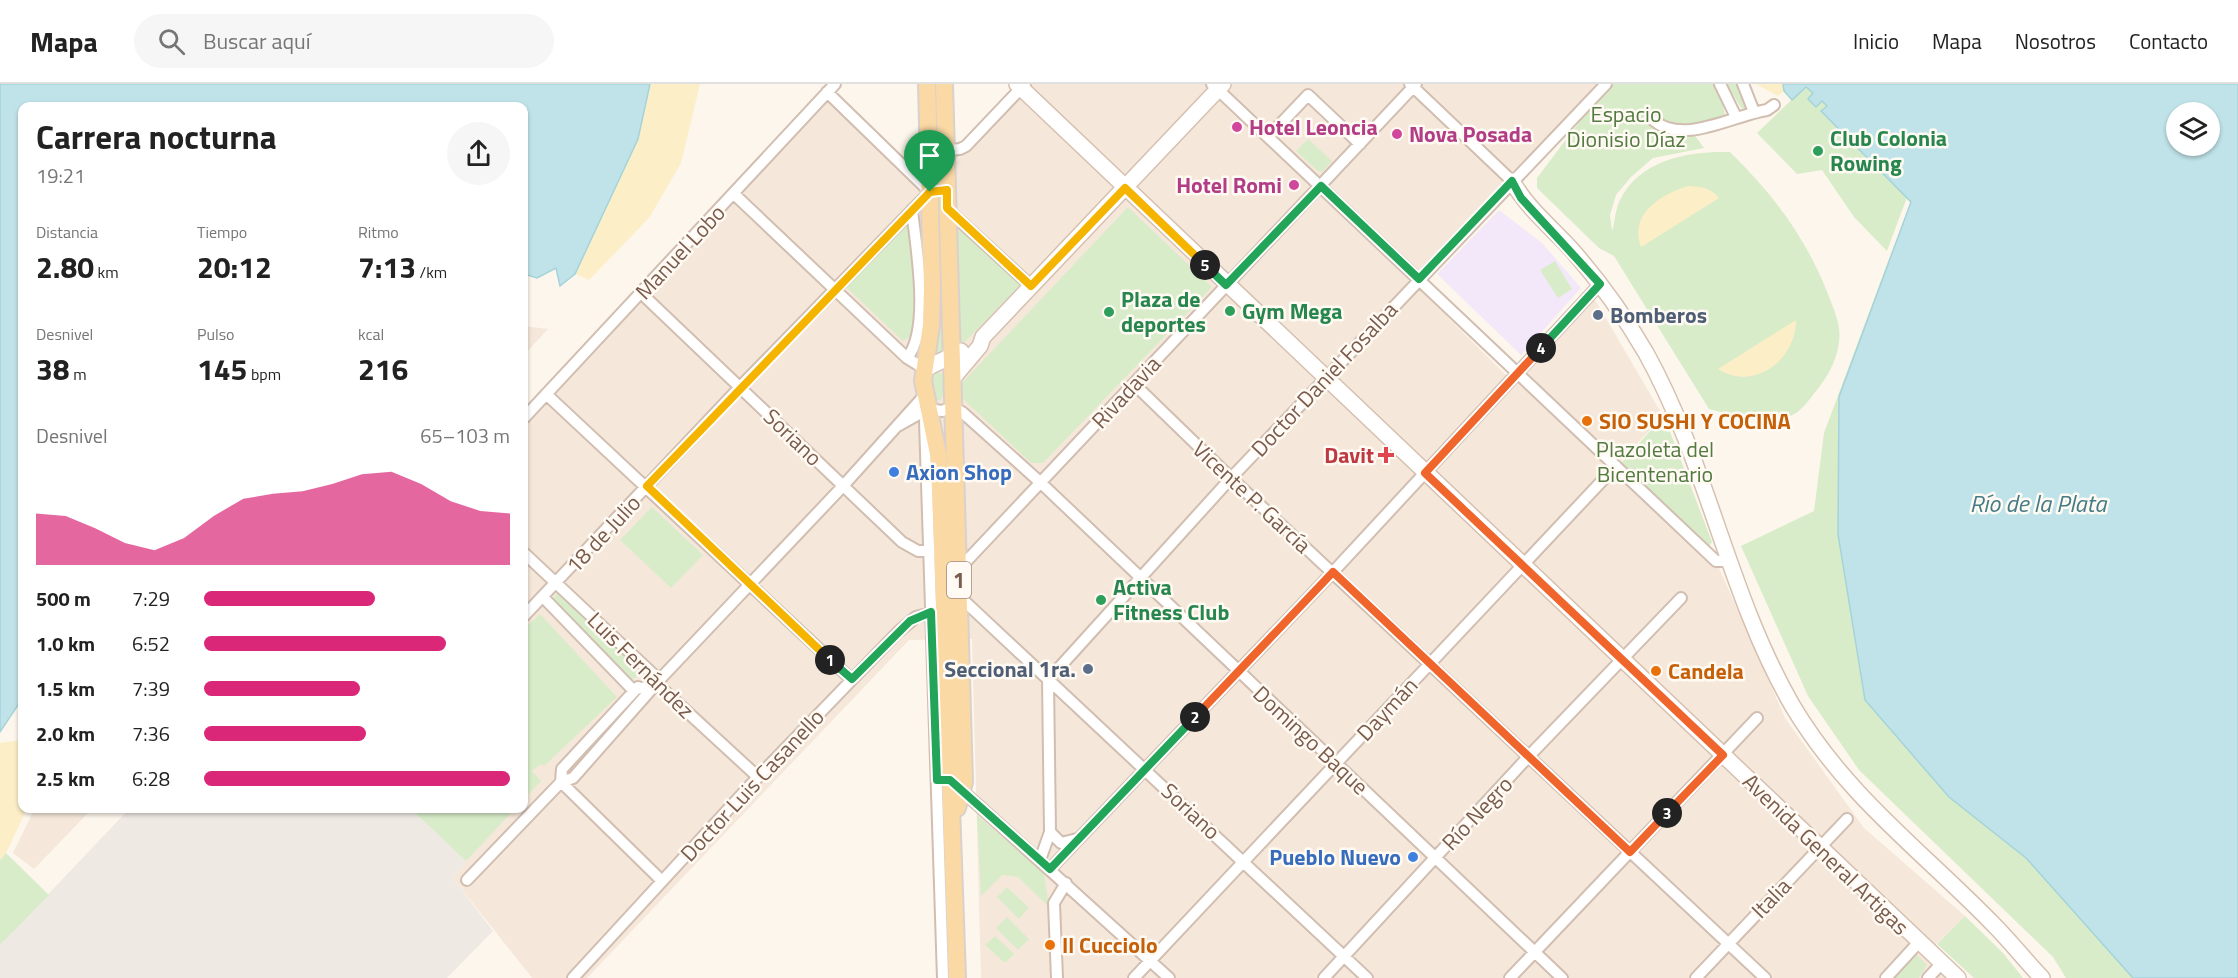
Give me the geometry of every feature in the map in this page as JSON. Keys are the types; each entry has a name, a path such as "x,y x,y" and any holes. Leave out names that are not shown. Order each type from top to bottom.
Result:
{"main road":[{"name":"1","path":"927,84 929,152 938,191 947,208 953,378 943,550 959,569 960,597 945,614"},
{"name":"1","path":"944,84 947,151 938,191 933,287 925,369 926,405 938,454 953,783 952,825 957,978"}],"street":[{"name":"Doctor Daniel Fosalba","path":"1048,680 1231,478 1606,84"},
{"path":"1720,84 1736,117"},
{"path":"1743,84 1754,112"},
{"path":"929,152 947,151 966,146 1021,85"},
{"name":"Avenida General Artigas","path":"1021,85 1226,285 1958,978"},
{"path":"1413,85 1512,181 1521,198 1600,284 1633,331 1678,421 1729,561 1774,671 1803,723 1827,759 1863,800 1992,923 2042,978"},
{"name":"Rivadavia","path":"959,569 1321,186 1413,85"},
{"path":"953,378 980,346 983,337 1125,188 1217,86 1516,374 1716,561 1729,561"},
{"path":"831,88 938,191"},
{"name":"Manuel Lobo","path":"528,414 831,88"},
{"path":"1268,137 1308,95 1360,144"},
{"path":"1653,120 1669,130 1678,130 1767,110 1774,105"},
{"name":"18 de Julio","path":"528,612 741,386 912,210 938,191"},
{"path":"734,194 907,358 925,369 952,357 977,338 983,337"},
{"path":"947,208 1031,286"},
{"path":"907,358 914,349 920,317 912,210"},
{"path":"1050,869 1239,672 1600,284"},
{"name":"Soriano","path":"641,293 908,546 918,551 943,550"},
{"name":"Vicente P. García","path":"1134,384 1231,478 1765,978"},
{"path":"546,394 852,679"},
{"path":"467,880 561,782 573,778 658,678 843,486 896,427 926,405 942,411 953,406"},
{"name":"Domingo Baque","path":"953,406 1041,483 1562,978"},
{"name":"Daymán","path":"1134,978 1616,466"},
{"name":"Luis Fernández","path":"528,557 658,678 758,777"},
{"path":"543,597 633,690"},
{"name":"Soriano","path":"960,597 1146,768 1367,978"},
{"name":"Río Negro","path":"1324,978 1529,756 1681,598"},
{"path":"943,978 953,783 945,614"},
{"name":"Doctor Luis Casanello","path":"573,978 758,777 910,621 945,614"},
{"path":"561,782 562,770 633,690 658,678"},
{"path":"1040,860 1050,832 1048,680"},
{"path":"1510,978 1758,718"},
{"path":"561,782 662,881"},
{"path":"953,783 1169,978"},
{"name":"Italia","path":"1696,978 1847,819"},
{"path":"1050,832 1061,843 1078,839"},
{"path":"1057,978 1054,903 1066,883"},
{"path":"1886,978 1919,942"},
{"path":"1928,978 1942,963"}],"shaded area":[{"path":"1021,84 1597,84 1410,280 1514,383 1594,298 1663,416 1616,466 1716,561 1785,718 1864,828 1965,916 1925,955 1950,978 981,978 972,639 909,640 587,978 532,978 453,878 466,861 415,813 528,813 528,416 829,99 926,194 1025,89"},
{"path":"1499,210 1542,243 1581,288 1521,355 1437,274"},
{"path":"528,326 548,329 528,351"},
{"path":"33,813 88,813 34,869 13,853"},
{"path":"125,813 415,813 466,861 453,878 493,931 447,978 0,978 0,945"}],"green space":[{"name":"Espacio Dionisio Díaz","path":"1608,84 1719,84 1725,115 1690,129 1704,148 1653,158 1631,177 1616,195 1610,215 1612,231 1620,200 1640,175 1667,160 1682,156 1730,152 1773,199 1797,232 1817,269 1838,323 1839,345 1830,370 1808,402 1794,414 1780,418 1759,419 1709,409 1614,256 1599,248 1537,188 1537,178"},
{"path":"1727,84 1740,84 1747,109 1741,108"},
{"name":"Club Colonia Rowing","path":"1806,86 1813,93 1808,99 1816,107 1822,101 1827,105 1821,112 1907,197 1887,251 1854,217 1822,170 1797,174 1757,133"},
{"path":"1308,139 1332,161 1322,172 1296,151"},
{"name":"Plaza de deportes","path":"1128,207 1212,287 1043,463 1031,463 961,397 961,384"},
{"path":"904,225 912,227 916,317 914,334 903,341 845,286"},
{"path":"958,231 962,231 1021,284 965,342 958,339 954,236"},
{"path":"1892,251 2234,978 2066,978 2053,957 1859,770 1808,696 1741,546 1814,511 1824,433"},
{"path":"1555,261 1572,289 1558,298 1540,270"},
{"path":"945,287 947,349 935,358 940,288"},
{"path":"934,372 941,373 945,377 946,392 940,400 935,400 929,384"},
{"name":"Plazoleta del Bicentenario","path":"1664,416 1712,542 1710,545 1706,545 1620,464"},
{"path":"652,507 703,555 671,588 620,540"},
{"path":"558,592 637,667 637,677 632,679 626,677 556,602 554,598"},
{"path":"540,614 617,697 544,766 541,764 532,771 541,781 528,795 528,625"},
{"path":"631,700 635,701 570,772 570,769"},
{"path":"415,813 511,813 466,861"},
{"path":"977,815 1044,873 1049,907 1018,877 1002,875 981,896"},
{"path":"6,853 49,895 0,945 0,860"},
{"path":"1007,887 1029,908 1019,919 997,897"},
{"path":"1965,916 2003,953 2023,978 1974,978 1937,944"},
{"path":"1007,917 1029,939 1018,950 996,928"},
{"path":"995,936 1014,954 1005,963 985,945"},
{"path":"1917,955 1927,965 1919,978 1892,978 1912,956"}],"sand":[{"path":"650,84 700,84 681,163 649,218 589,280 575,274 638,139"},
{"path":"1756,84 1783,84 1784,91 1778,96"},
{"path":"1688,186 1709,190 1719,198 1641,247 1638,235 1643,216 1667,195"},
{"path":"1796,320 1789,348 1770,368 1745,377 1718,369"},
{"path":"18,741 18,813 25,813 6,853 0,860 0,743"}],"water":[{"path":"0,84 650,84 638,139 575,274 560,286 556,268 537,278 528,275 528,102 18,102 18,705 0,732"},
{"name":"Río de la Plata","path":"1783,84 2238,84 2238,978 2133,978 2026,858 1949,797 1865,700 1838,534 1839,397 1911,202 1821,111 1827,106 1822,101 1816,107 1808,99 1813,93 1806,87 1792,100 1784,91"}],"place":[{"name":"Hotel Leoncia","path":"1237,127"},
{"name":"Nova Posada","path":"1397,134"},
{"name":"Club Colonia Rowing","path":"1818,151"},
{"name":"Hotel Romi","path":"1294,185"},
{"name":"Gym Mega","path":"1230,311"},
{"name":"Plaza de deportes","path":"1109,312"},
{"name":"Bomberos","path":"1598,315"},
{"name":"SIO SUSHI Y COCINA","path":"1587,421"},
{"name":"Davit","path":"1386,455"},
{"name":"Axion Shop","path":"894,472"},
{"name":"Activa Fitness Club","path":"1101,600"},
{"name":"Seccional 1ra.","path":"1088,669"},
{"name":"Candela","path":"1656,671"},
{"name":"Pueblo Nuevo","path":"1413,857"},
{"name":"Il Cucciolo","path":"1050,945"}],"route":[{"path":"1512,181 1521,198 1565,242 1600,284 1425,473 1723,755 1630,852 1333,572 1050,869 962,789 950,780 937,780 931,612 910,621 852,679 749,585 647,486 930,192 947,190 947,208 1031,286 1125,188 1226,285 1321,186 1419,279 1512,181"}]}
